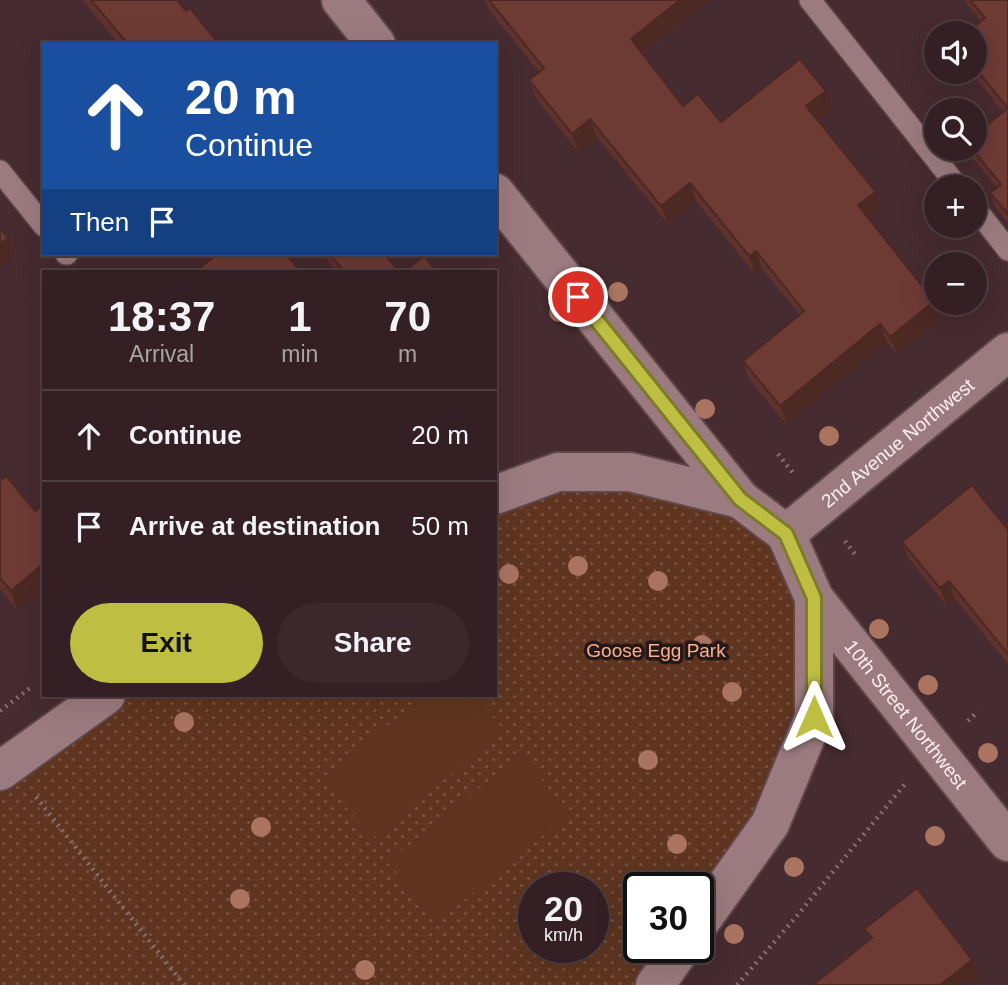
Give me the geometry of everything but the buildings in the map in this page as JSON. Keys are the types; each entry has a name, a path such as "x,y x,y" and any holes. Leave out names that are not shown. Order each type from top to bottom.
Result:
{"street":[{"name":"10th Street Northwest","path":"497,195 740,499 786,534 814,598 1008,842"},
{"name":"2nd Avenue Northwest","path":"786,534 1008,352"},
{"path":"497,494 558,472 630,472 740,499"},
{"path":"714,903 770,824 814,717 814,598"},
{"path":"3,762 103,697"},
{"path":"655,985 671,963"}],"lane":[{"path":"810,0 949,175"},
{"path":"0,171 42,224"},
{"path":"987,223 1008,250"}],"path":[{"path":"0,711 30,688"},
{"path":"737,985 901,788 978,711"},
{"path":"3,762 184,985"}],"green space":[{"name":"Goose Egg Park","path":"630,472 786,534 814,717 714,896 714,872 623,872 623,963 671,963 655,985 0,985 0,771 103,697 497,697 497,495"},
{"path":"423,697 477,697 504,731 372,839 323,778"},
{"path":"521,754 570,814 437,922 388,862"}],"route":[{"path":"578,297 740,499 786,534 814,598 814,717"}]}
